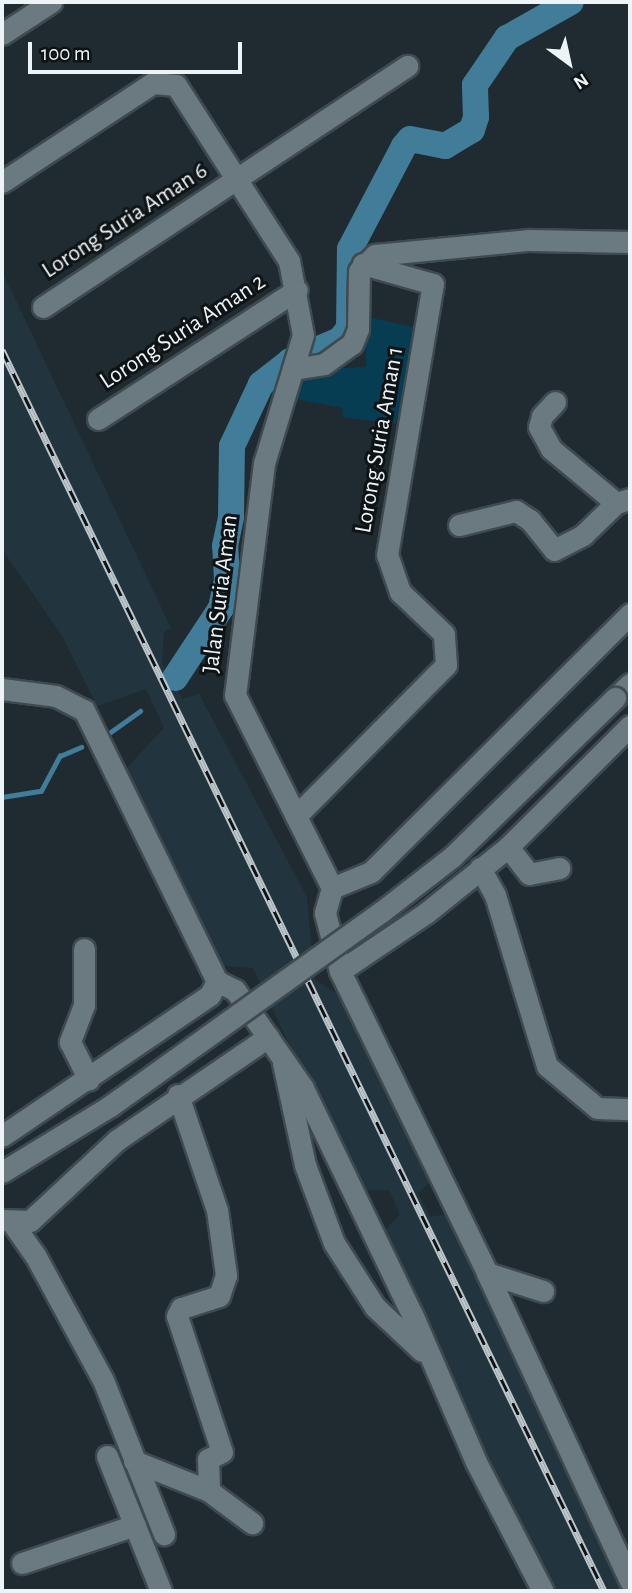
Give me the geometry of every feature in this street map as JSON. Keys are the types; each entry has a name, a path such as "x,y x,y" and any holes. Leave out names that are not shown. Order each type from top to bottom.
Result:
{"street":[{"path":"2,34 51,2"},
{"name":"Lorong Suria Aman 6","path":"43,307 407,66"},
{"name":"Jalan Suria Aman","path":"2,182 153,83 176,85 289,261 297,290 303,335 264,463 235,695 332,888"},
{"path":"293,369 324,364 352,344 358,329 363,264 375,255 529,240 630,242"},
{"name":"Lorong Suria Aman 1","path":"296,816 446,665 444,634 400,592 387,555 433,284 363,264"},
{"name":"Lorong Suria Aman 2","path":"98,419 297,290"},
{"path":"459,525 516,511 530,520 554,550 583,535 623,501 551,449 539,427 542,416 555,401"},
{"path":"630,614 371,872 332,888 325,913 340,971 487,1273 630,1581"},
{"path":"2,689 56,696 84,710 216,981 235,990 303,1088 359,1203 476,1462 543,1591"},
{"path":"2,1172 110,1106 381,912 462,848 623,691"},
{"path":"340,971 426,913 508,847 630,726"},
{"path":"508,847 529,874 559,868"},
{"path":"480,868 495,895 547,1066 597,1108 630,1109"},
{"path":"84,949 84,1005 70,1042 89,1080"},
{"path":"2,1136 89,1080 210,995 216,981"},
{"path":"7,1222 30,1220 50,1206 117,1140 268,1037"},
{"path":"283,1061 285,1090 305,1165 334,1243 375,1307 433,1363"},
{"path":"178,1096 217,1210 226,1275 219,1296 181,1308 177,1316 222,1452 208,1459 209,1491"},
{"path":"7,1222 35,1255 103,1380 164,1534"},
{"path":"487,1273 543,1291"},
{"path":"107,1456 161,1591"},
{"path":"134,1461 209,1491 251,1523"},
{"path":"22,1563 135,1525"}],"shaded area":[{"path":"2,271 171,628 164,632 162,663 182,699 199,694 307,897 314,979 341,996 432,1180 418,1193 430,1216 447,1215 630,1591 547,1591 381,1234 400,1214 389,1190 359,1191 253,968 223,966 122,773 164,728 146,689 97,706 62,636 2,549"},
{"path":"364,316 417,328 396,424 342,417 343,408 295,399 303,370 366,367"}],"waterway":[{"path":"175,678 221,608 227,580 225,546 231,517 232,446 261,384 290,361 340,340 349,328 350,249 404,146 410,139 445,146 472,130 476,117 475,85 507,38 571,2"},
{"path":"105,736 140,711"},
{"path":"2,797 41,791 60,756 81,747"}],"railway":[{"path":"2,350 604,1591"}]}
